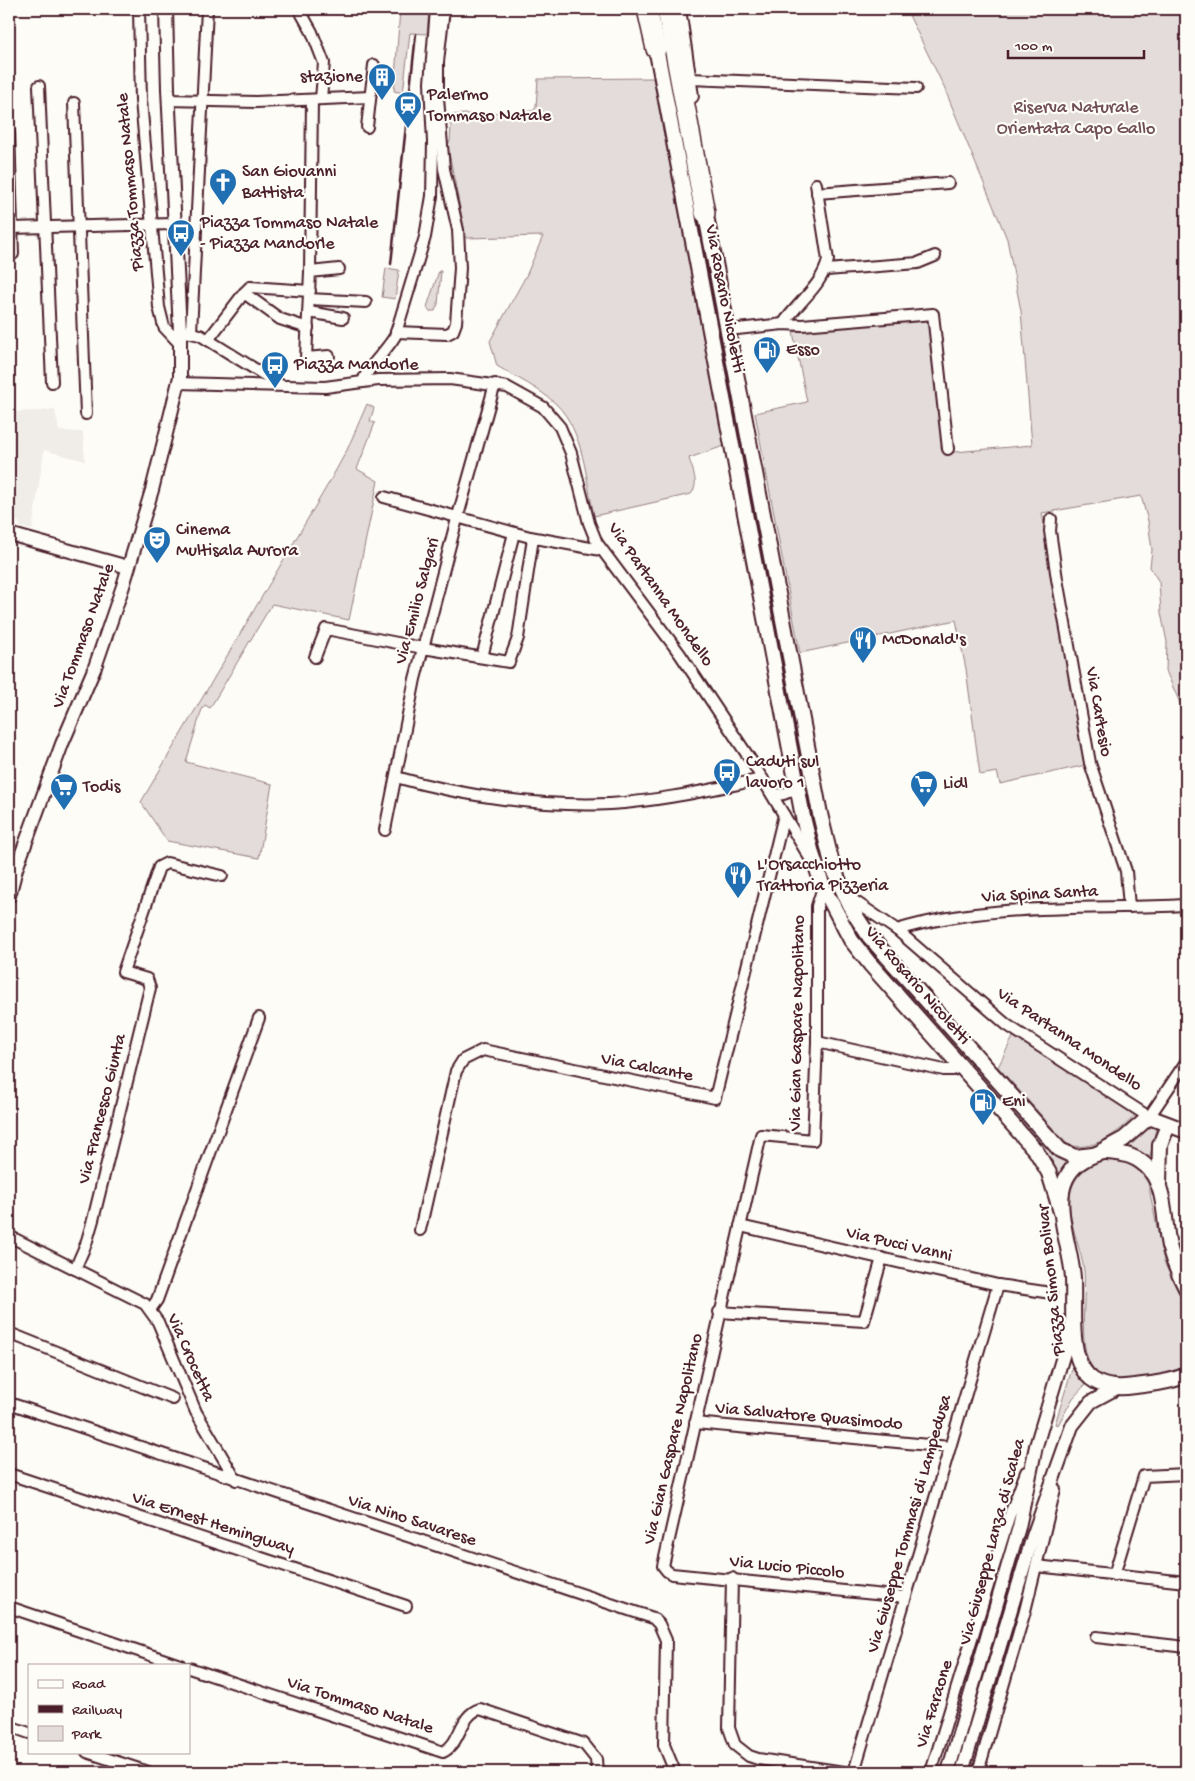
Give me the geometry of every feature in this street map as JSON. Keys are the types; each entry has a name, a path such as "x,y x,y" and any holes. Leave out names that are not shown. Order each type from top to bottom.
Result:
{"highway":[{"path":"648,9 656,49"},
{"path":"667,9 705,213"}],"main road":[{"name":"Via Rosario Nicoletti","path":"678,9 690,79 705,213 825,841 844,894 878,948 1054,1144 1060,1150 1075,1156 1098,1153"},
{"name":"Via Rosario Nicoletti","path":"656,49 796,782 816,870 839,920 864,958 1036,1151 1049,1173 1061,1212"},
{"path":"761,596 765,606 770,612 774,612 777,608 778,592"},
{"path":"769,642 773,635 780,633 784,636 788,645"},
{"name":"Piazza Simon Bolivar","path":"1116,1389 1098,1384 1080,1366 1074,1344 1073,1272 1061,1212 1061,1197 1070,1174 1080,1162 1124,1139 1150,1117"},
{"name":"Via Partanna Mondello","path":"1150,1117 1186,1131"},
{"path":"1168,1125 1159,1154 1159,1189 1167,1236 1176,1267 1186,1288"},
{"path":"1098,1153 1121,1153 1136,1158 1150,1170 1159,1189"},
{"path":"1116,1389 1182,1377"}],"street":[{"name":"Piazza Tommaso Natale","path":"139,9 141,100 159,307 164,327 180,344"},
{"path":"166,9 174,224 186,332"},
{"path":"207,9 186,332 180,344 178,384 282,386"},
{"path":"299,9 312,32 324,63 316,99 306,358 329,356"},
{"path":"378,380 377,365 396,332 425,237 431,203 433,142 430,83 436,9"},
{"path":"396,332 447,334 453,331 456,323 460,276 459,238 444,169 438,98 438,62 444,9"},
{"path":"367,127 374,65"},
{"path":"690,79 916,88"},
{"path":"39,86 52,382"},
{"path":"168,100 256,102 370,97"},
{"path":"74,103 86,414"},
{"path":"9,132 12,254"},
{"path":"783,324 826,270 828,260 817,189 948,183"},
{"path":"11,228 174,224"},
{"path":"826,270 918,263 934,256"},
{"path":"310,272 339,269"},
{"path":"208,340 250,287 366,302"},
{"path":"244,293 280,319 308,328"},
{"path":"308,312 343,318"},
{"path":"728,330 783,324 802,325 933,314 948,449"},
{"path":"186,332 208,340 282,386"},
{"path":"363,382 367,372 380,359"},
{"name":"Via Partanna Mondello","path":"282,386 325,387 378,380 450,378 507,387 532,399 552,416 560,427 571,453 589,523 601,550 680,654 763,779 816,870"},
{"name":"Via Tommaso Natale","path":"9,896 16,869 62,744 101,649 152,490 178,384"},
{"name":"Via Emilio Salgari","path":"386,830 423,648 495,384"},
{"path":"384,497 533,538 601,550"},
{"name":"Via Cartesio","path":"1051,519 1050,531 1057,579 1090,763 1126,871 1129,907"},
{"path":"482,657 514,533"},
{"path":"9,534 128,567"},
{"path":"315,657 326,629 423,648 510,662 518,638 533,538"},
{"path":"396,777 478,796 572,804 610,804 668,797 763,779"},
{"path":"770,791 780,796 786,794 792,790 796,782"},
{"name":"Via Calcante","path":"420,1230 456,1071 464,1060 483,1050 715,1098 784,815"},
{"name":"Via Francesco Giunta","path":"75,1268 86,1244 93,1220 150,988 147,979 123,972 160,867 172,864 222,876"},
{"name":"Via Gian Gaspare Napolitano","path":"667,1571 663,1563 761,1135 813,1140 817,1042 816,914 818,898 823,887"},
{"name":"Via Partanna Mondello","path":"844,894 897,930 1007,1025 1150,1117"},
{"name":"Via Spina Santa","path":"897,930 931,919 1027,910 1186,904"},
{"path":"150,1310 157,1300 259,1018"},
{"path":"817,1042 944,1070 952,1070 960,1066"},
{"path":"1150,1117 1186,1062"},
{"name":"Via Pucci Vanni","path":"740,1226 998,1285 1051,1293"},
{"name":"Via Crocetta","path":"9,1236 144,1304 150,1310 162,1331 196,1412 236,1480"},
{"name":"Via Gian Gaspare Napolitano","path":"719,1312 864,1322 882,1258"},
{"path":"1176,1267 1186,1282"},
{"name":"Via Giuseppe Tommasi di Lampedusa","path":"854,1772 998,1285"},
{"name":"Via Giuseppe Lanza di Scalea","path":"948,1772 1019,1527 1036,1446 1073,1322"},
{"name":"Via Crocetta","path":"9,1332 173,1399"},
{"name":"Via Giuseppe Lanza di Scalea","path":"962,1772 1024,1565 1072,1426 1081,1412 1099,1396 1116,1389"},
{"name":"Via Nino Savarese","path":"9,1403 653,1618 664,1632 666,1640 664,1745 675,1772"},
{"name":"Via Salvatore Quasimodo","path":"695,1423 950,1447"},
{"name":"Via Faraone","path":"931,1772 1009,1517 1036,1446"},
{"name":"Via Giuseppe Lanza di Scalea","path":"978,1772 1036,1566 1062,1458"},
{"name":"Via Ernest Hemingway","path":"9,1474 406,1606"},
{"path":"1114,1575 1144,1476 1186,1474"},
{"path":"1036,1566 1186,1582"},
{"name":"Via Lucio Piccolo","path":"667,1571 672,1574 732,1578 905,1597"},
{"path":"732,1578 729,1728 735,1745 749,1756 758,1759 844,1772"},
{"path":"9,1607 177,1664"},
{"path":"1096,1637 1186,1647"},
{"name":"Via Tommaso Natale","path":"190,1668 443,1752 450,1749 468,1716 480,1710 584,1744 596,1759 597,1772"},
{"path":"9,1726 28,1733"},
{"path":"93,1754 148,1772"}],"shaded area":[{"path":"9,293 15,410 17,412 55,410 59,431 83,432 85,461 44,450 32,530 20,527 19,522 9,519"}],"green space":[{"path":"400,9 429,9 427,34 410,33 403,93 394,91"},
{"path":"655,9 663,9 774,606 771,607"},
{"name":"Riserva Naturale Orientata Capo Gallo","path":"906,9 1186,9 1186,717 1166,671 1167,642 1161,613 1159,582 1150,567 1152,550 1148,521 1141,496 1042,513 1086,765 1000,784 997,772 980,775 966,669 956,620 800,653 755,413 807,402 793,332 929,318 944,453 1032,445 1021,311 1007,239 943,85"},
{"path":"653,78 724,446 689,458 695,481 694,490 691,494 594,516 586,472 573,428 556,404 542,393 497,366 490,341 527,274 543,236 466,238 447,143 450,142 451,126 446,115 533,111 536,107 538,79"},
{"path":"386,268 399,270 395,299 382,297"},
{"path":"439,271 441,271 438,304 435,311 429,311 427,307"},
{"path":"367,404 374,408 370,421 375,423 357,469 378,481 349,620 272,604 210,708 205,705 202,709 186,762 272,784 259,858 167,841 141,802 330,481 347,450"},
{"path":"780,639 824,860 863,939 1057,1156 1067,1162 1058,1175 1041,1147 860,942 835,900 819,862 777,641"},
{"path":"1014,1035 1135,1115 1122,1128 1104,1140 1085,1146 1067,1144 998,1067"},
{"path":"1149,1124 1156,1128 1150,1157 1125,1144"},
{"path":"1105,1160 1122,1161 1132,1166 1142,1174 1148,1183 1164,1262 1186,1308 1186,1364 1168,1373 1135,1379 1113,1380 1098,1374 1089,1362 1083,1327 1084,1271 1073,1228 1070,1195 1073,1185 1082,1172 1090,1166"},
{"path":"1072,1369 1085,1385 1073,1398 1058,1425 1055,1424"}],"railway":[{"path":"391,264 416,34"}],"place":[{"name":"stazione","path":"382,101"},
{"name":"Palermo Tommaso Natale","path":"408,129"},
{"name":"San Giovanni Battista","path":"223,206"},
{"name":"Piazza Tommaso Natale - Piazza Mandorle","path":"181,257"},
{"name":"Esso","path":"767,374"},
{"name":"Piazza Mandorle","path":"275,389"},
{"name":"Cinema Multisala Aurora","path":"157,564"},
{"name":"McDonald's","path":"863,664"},
{"name":"Caduti sul lavoro 1","path":"727,796"},
{"name":"Lidl","path":"924,808"},
{"name":"Todis","path":"64,811"},
{"name":"L'Orsacchiotto Trattoria Pizzeria","path":"738,899"},
{"name":"Eni","path":"983,1126"}]}
